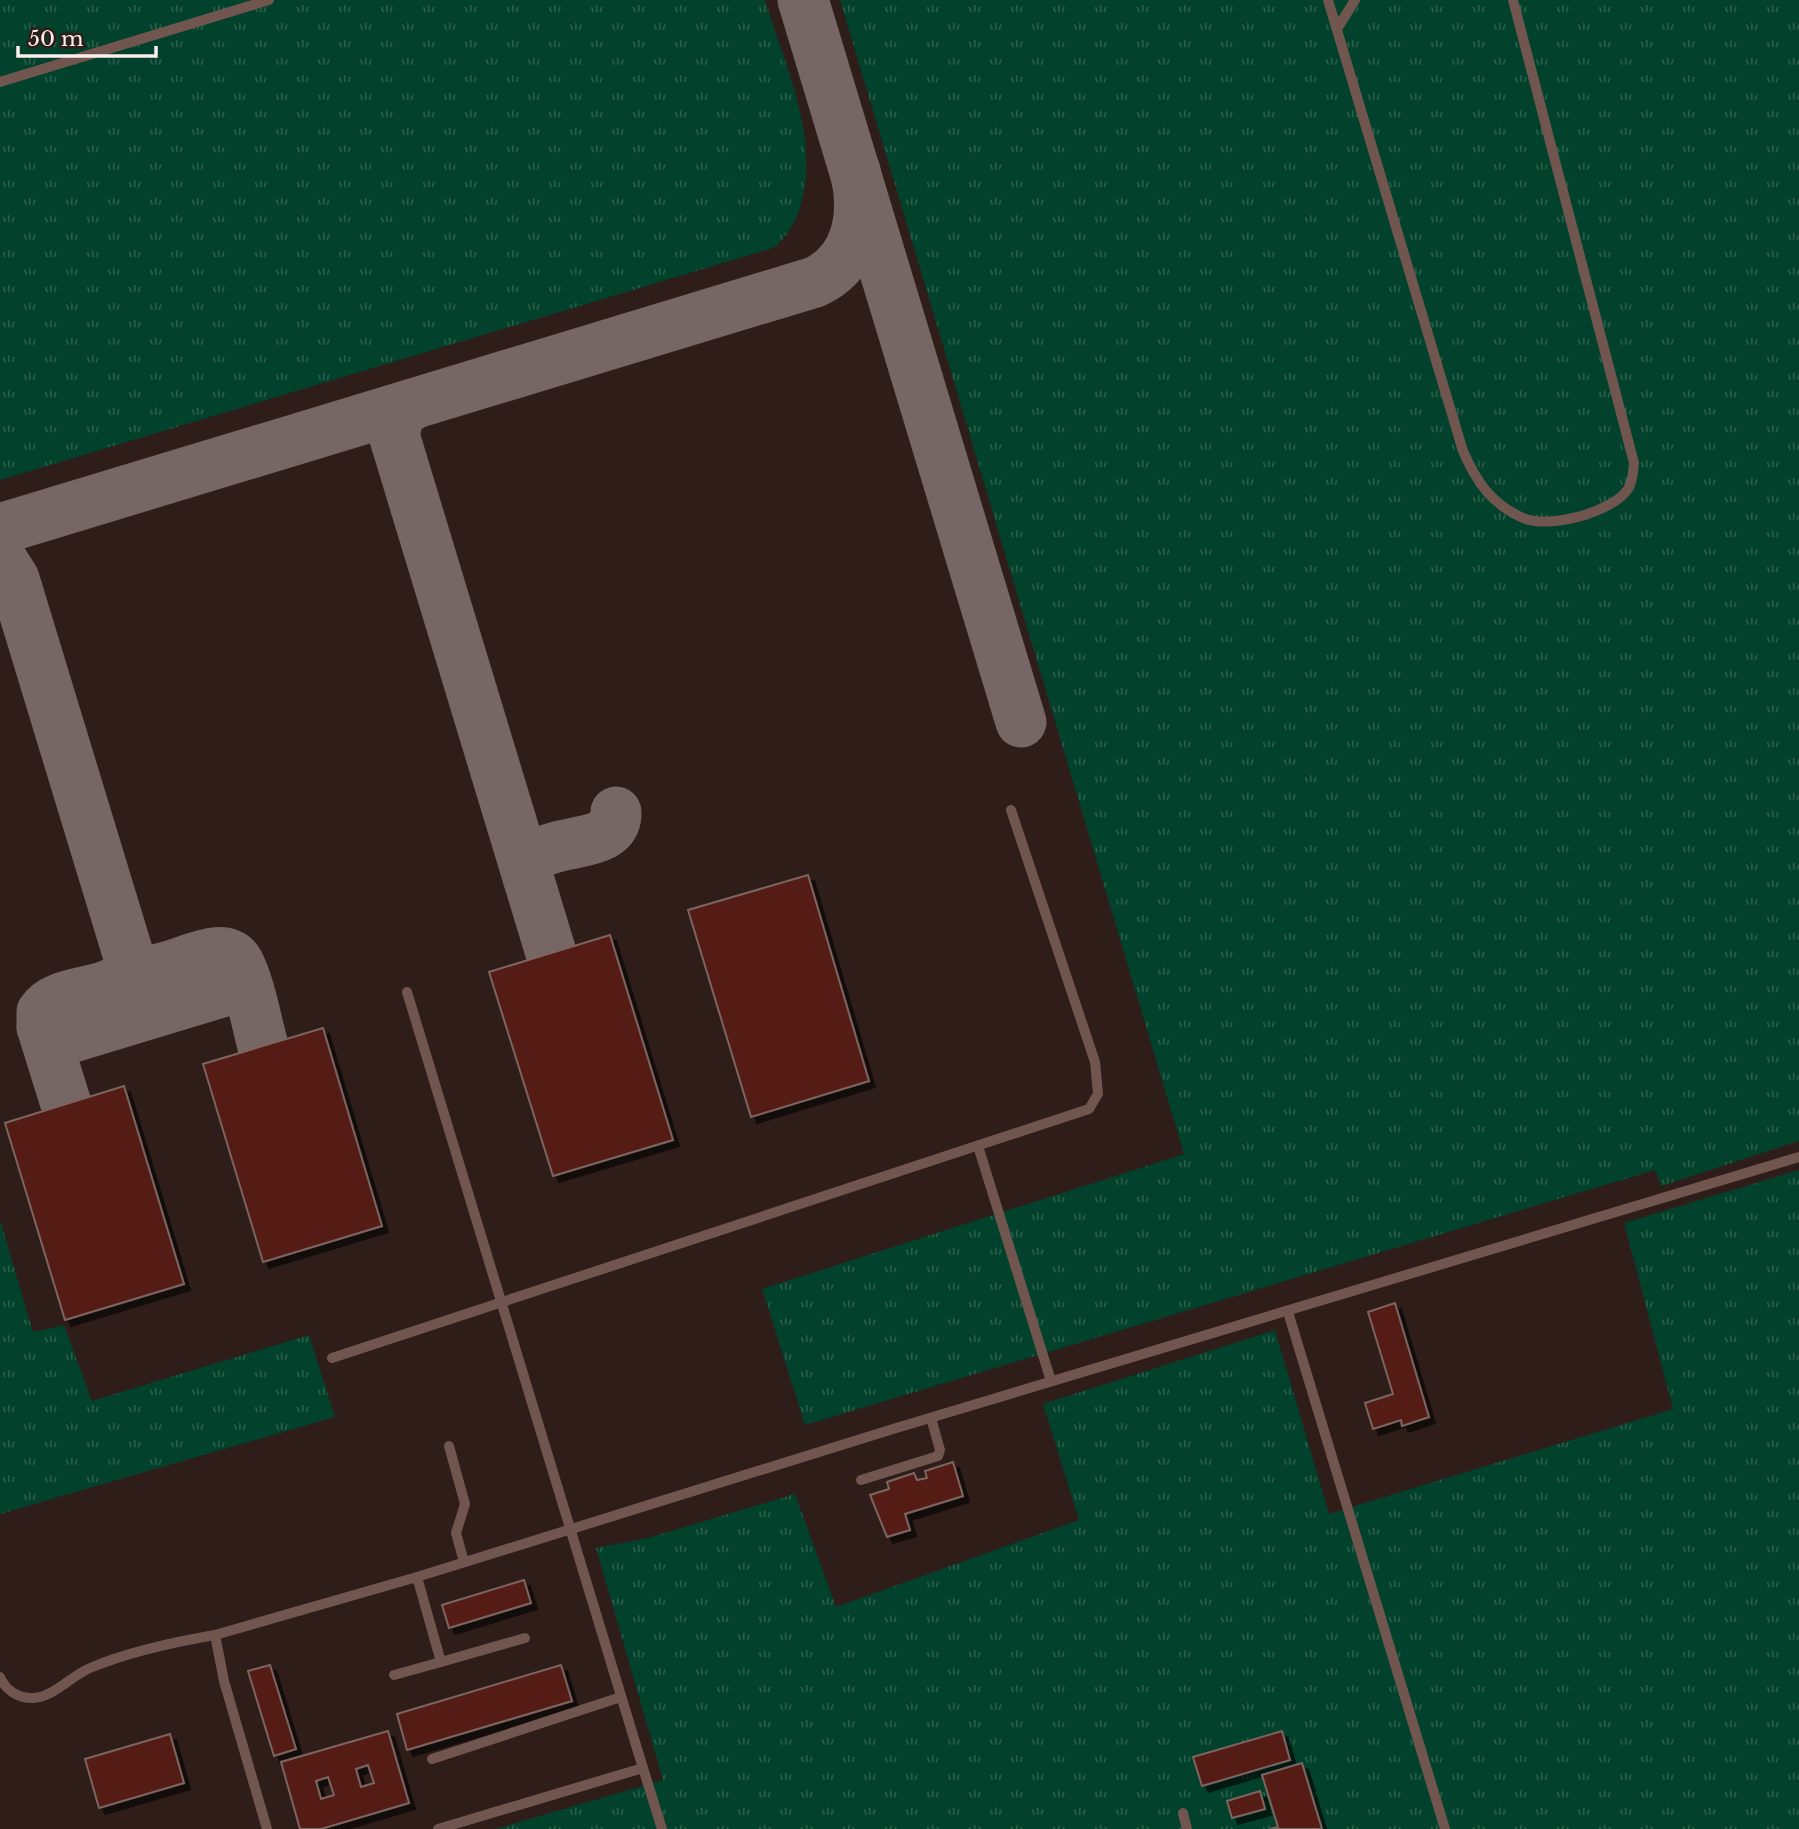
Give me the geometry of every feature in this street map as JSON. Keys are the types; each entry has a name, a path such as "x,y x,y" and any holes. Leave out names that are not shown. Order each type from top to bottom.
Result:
{"lane":[{"path":"0,82 269,0"},
{"path":"1328,0 1376,168 1473,473 1489,497 1514,514 1535,522 1558,521 1612,503 1627,490 1634,463 1514,0"},
{"path":"1337,29 1355,0"},
{"path":"332,1358 1089,1109 1098,1094 1095,1062 1011,810"},
{"path":"407,992 662,1829"},
{"path":"978,1146 1051,1381"},
{"path":"0,1677 9,1691 35,1698 47,1695 90,1668 417,1577 1051,1381 1289,1312 1799,1157"},
{"path":"1289,1312 1445,1829"},
{"path":"861,1480 938,1456 940,1450 931,1418"},
{"path":"449,1446 465,1504 456,1533 464,1562"},
{"path":"417,1577 441,1662"},
{"path":"215,1635 224,1681 267,1829"},
{"path":"394,1675 525,1638"},
{"path":"432,1759 621,1697"},
{"path":"438,1829 643,1768"},
{"path":"1182,1814 1187,1829"}],"green space":[{"path":"0,0 765,0 800,109 806,166 803,194 795,221 776,247 0,480"},
{"path":"840,0 1799,0 1799,1141 1661,1186 1655,1170 805,1425 762,1289 1184,1154"},
{"path":"1799,1170 1799,1829 495,1829 663,1780 596,1548 648,1538 795,1494 836,1607 1079,1520 1043,1404 1275,1330 1329,1514 1673,1409 1624,1223"},
{"path":"0,1220 33,1332 64,1325 92,1401 309,1335 335,1417 0,1514"}],"building":[{"path":"808,875 869,1081 751,1117 688,910"},
{"path":"610,935 673,1140 553,1176 489,972"},
{"path":"323,1028 382,1226 263,1262 203,1064"},
{"path":"124,1086 184,1284 65,1320 5,1123"},
{"path":"1395,1303 1429,1417 1402,1426 1401,1420 1373,1429 1365,1403 1393,1394 1368,1312"},
{"path":"953,1462 963,1496 905,1514 910,1530 887,1537 870,1495 889,1489 887,1482 914,1473 917,1480 927,1478 925,1471"},
{"path":"524,1580 531,1603 449,1628 442,1605"},
{"path":"270,1665 296,1749 274,1756 248,1671"},
{"path":"561,1665 572,1701 407,1750 397,1714"},
{"path":"388,1731 409,1803 321,1829 300,1829 281,1762","holes":["368,1765 374,1783 361,1787 356,1769","328,1777 334,1795 321,1799 316,1781"]},
{"path":"1282,1731 1290,1760 1202,1786 1193,1757"},
{"path":"170,1734 184,1783 99,1808 85,1759"},
{"path":"1302,1763 1322,1829 1270,1829 1278,1827 1262,1775"},
{"path":"1260,1791 1265,1809 1232,1818 1227,1801"}],"taxiway":[{"path":"803,0 1021,722"},
{"path":"0,529 815,282 841,262 855,235 859,220 855,171"},
{"path":"413,404 399,414 394,435 551,953"},
{"path":"0,557 14,579 129,957"},
{"path":"528,877 531,862 540,853 603,835 613,826 616,812"},
{"path":"66,1104 42,1027 42,1012 51,1003 64,997 108,986 119,980 127,971 129,957 136,968 147,970 205,955 230,954 238,962 246,981 263,1046"},
{"path":"42,1027 53,1038 66,1039 228,990 238,980 239,965"}]}
